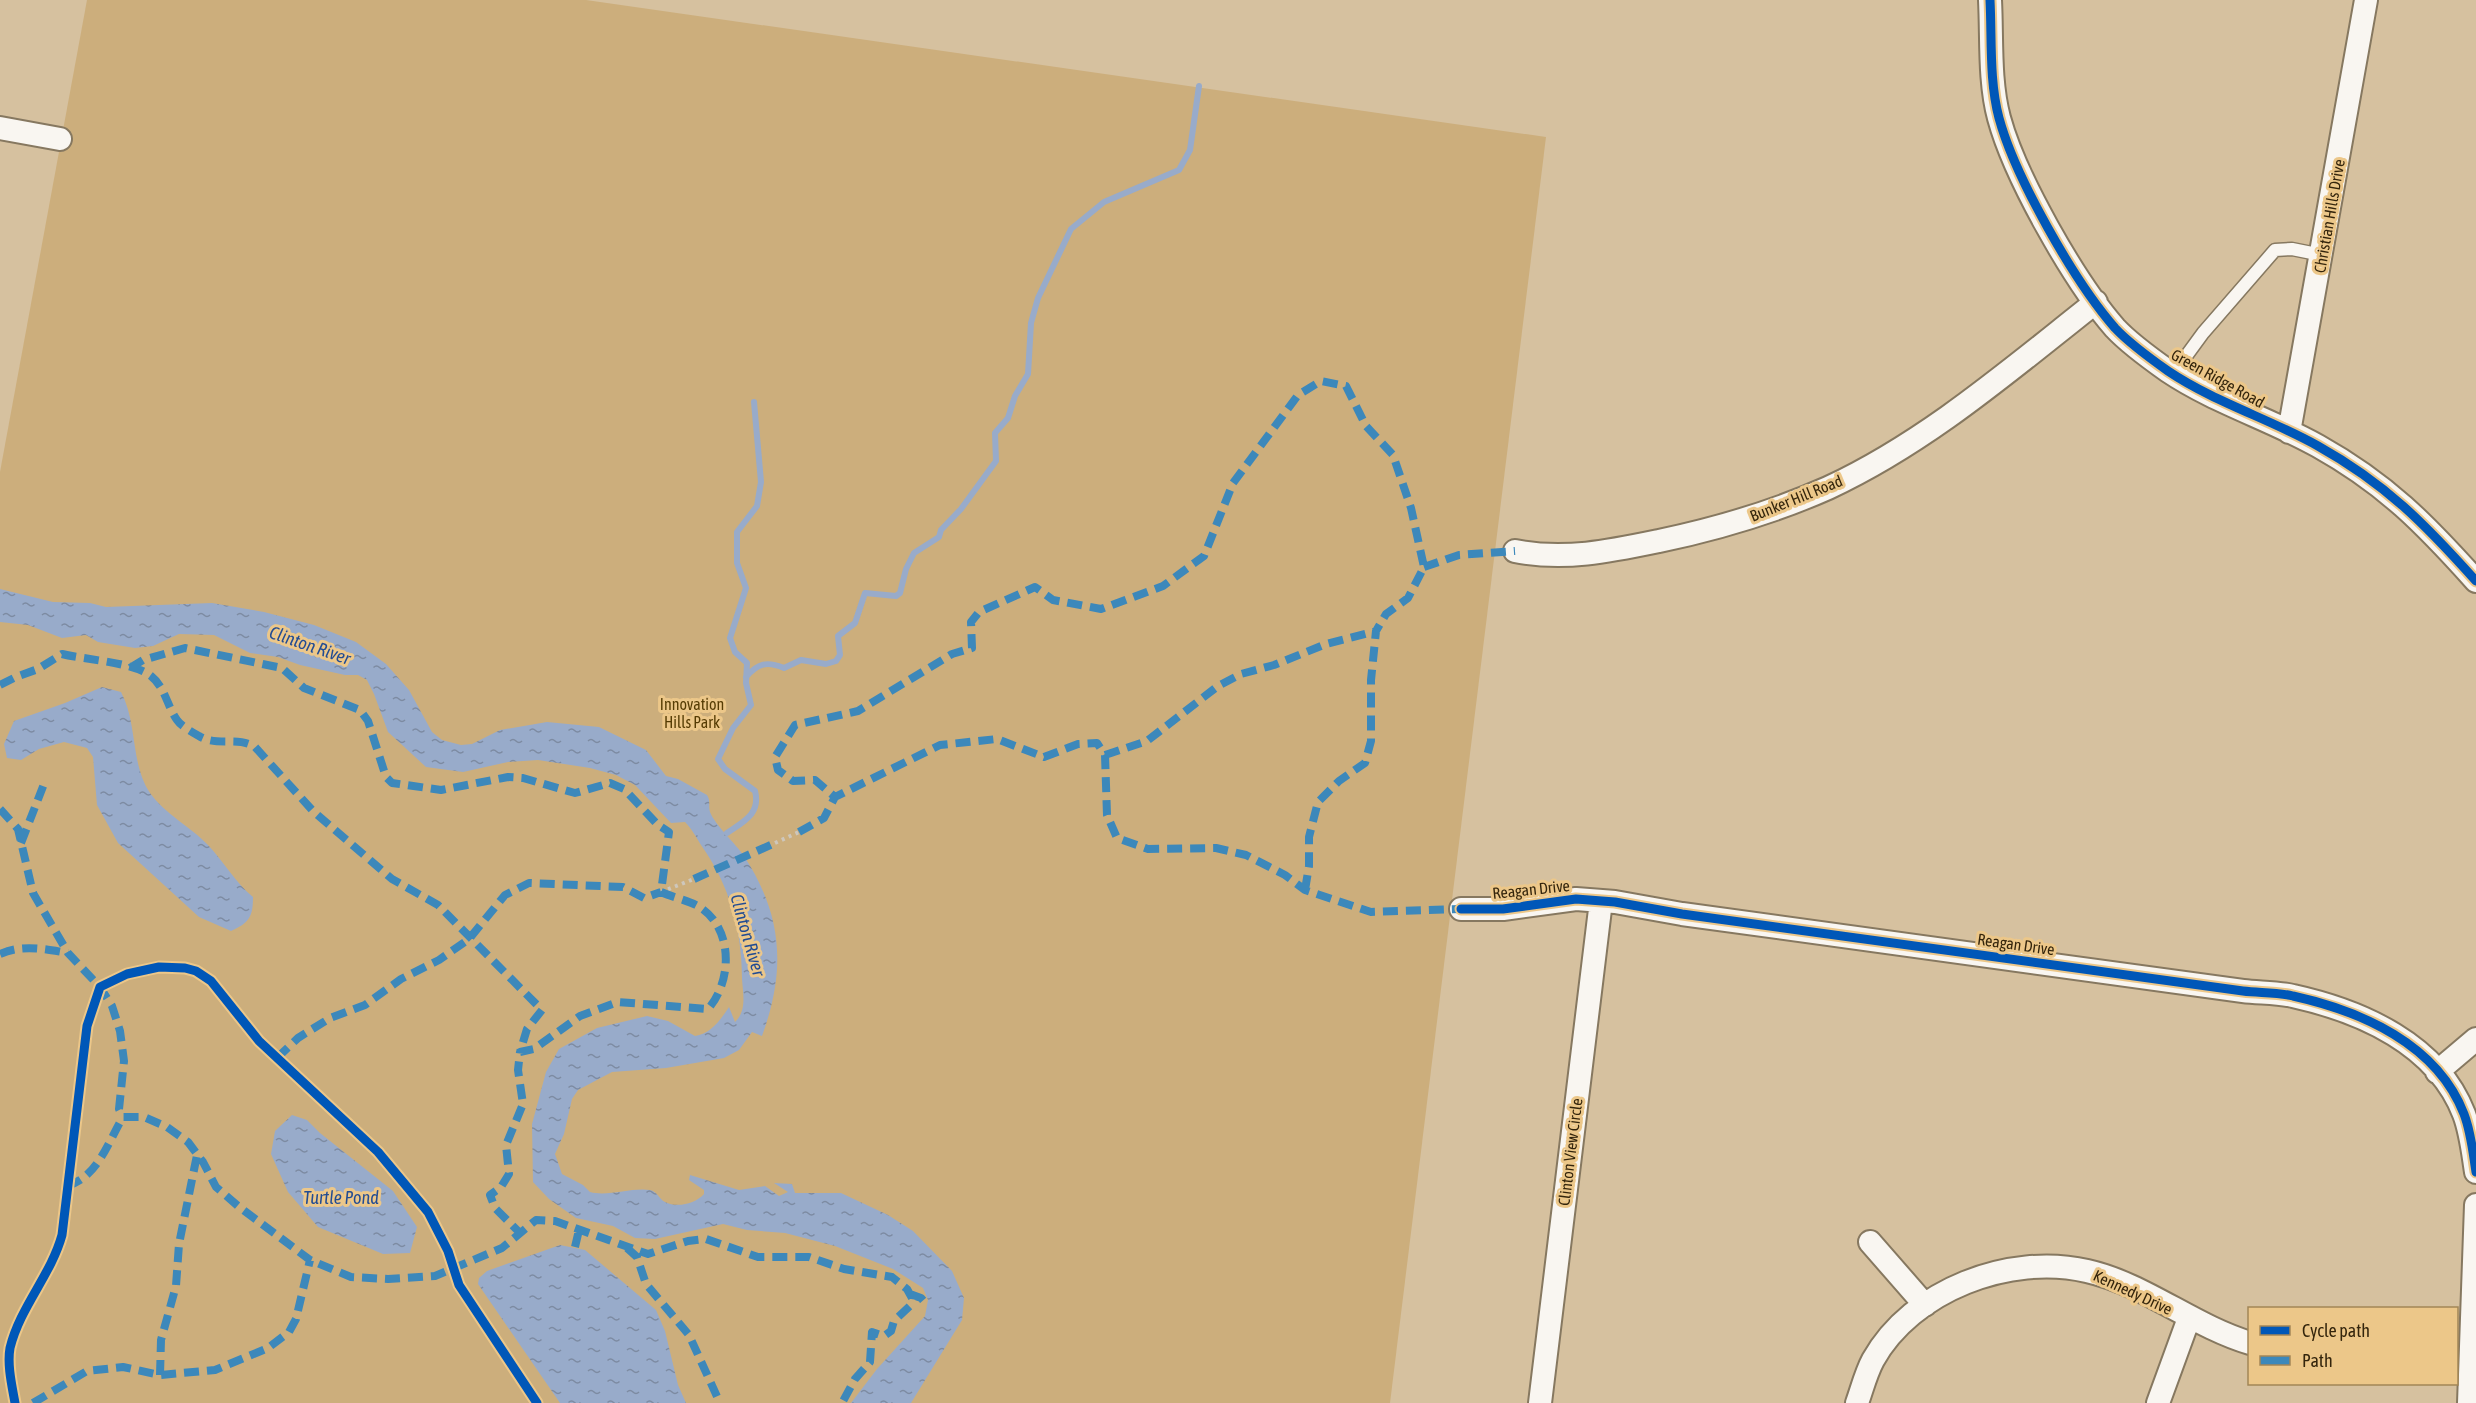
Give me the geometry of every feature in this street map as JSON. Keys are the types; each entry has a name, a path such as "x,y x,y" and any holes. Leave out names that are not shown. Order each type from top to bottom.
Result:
{"street":[{"name":"Green Ridge Road","path":"1990,0 1993,65 1999,117 2020,170 2046,220 2079,279 2116,329 2173,374 2289,432 2358,470 2401,501 2476,581"},
{"name":"Christian Hills Drive","path":"2289,432 2366,0"},
{"path":"0,128 60,140"},
{"name":"Bunker Hill Road","path":"1515,551 1545,557 1612,551 1703,532 1826,488 1932,427 1969,402 2096,302"},
{"name":"Reagan Drive","path":"1461,909 1503,909 1576,899 1601,901 2292,996 2380,1025 2407,1043 2450,1087 2464,1115 2476,1173"},
{"name":"Clinton View Circle","path":"1540,1403 1601,901"},
{"path":"2437,1072 2476,1039"},
{"path":"2469,1403 2463,1370 2476,1205"},
{"path":"1870,1242 1925,1305"},
{"name":"Kennedy Drive","path":"1857,1403 1874,1360 1906,1318 1973,1279 2004,1270 2059,1268 2086,1270 2110,1278 2225,1336 2248,1342"},
{"path":"2158,1403 2189,1318"}],"lane":[{"path":"2173,374 2203,333 2275,250 2292,249 2322,255"}],"path":[{"path":"775,843 800,832"},
{"path":"661,892 693,879"}],"green space":[{"name":"Innovation Hills Park","path":"87,0 586,0 1546,137 1390,1403 0,1403 0,472"}],"water":[{"name":"Clinton River","path":"0,589 53,602 90,603 106,607 212,603 264,612 314,625 356,642 386,664 409,690 432,732 442,740 461,745 472,744 500,730 547,722 599,727 646,750 666,776 678,779 707,795 713,817 744,856 757,878 767,900 773,922 777,944 775,988 762,1036 752,1032 739,1050 724,1058 666,1068 612,1072 578,1090 572,1099 564,1134 555,1154 562,1174 583,1185 590,1192 650,1190 665,1202 680,1205 691,1203 704,1194 704,1190 689,1180 690,1175 739,1190 765,1186 779,1196 788,1192 774,1183 792,1184 795,1193 841,1193 888,1215 913,1231 952,1271 964,1298 962,1320 911,1403 851,1403 877,1369 925,1316 928,1300 923,1288 893,1269 835,1246 785,1233 747,1230 723,1224 655,1239 635,1238 613,1226 576,1218 549,1199 533,1182 532,1124 546,1072 559,1049 597,1028 647,1016 668,1021 695,1036 711,1029 729,1007 735,1022 739,1018 743,1002 737,926 720,876 685,822 671,823 635,785 616,775 590,768 538,760 508,762 463,772 426,767 388,732 367,680 358,675 345,675 300,665 278,657 250,653 214,635 179,634 153,646 135,648 98,642 86,635 62,638 28,625 0,622"},
{"path":"102,687 121,692 130,717 139,769 150,793 156,801 208,845 253,897 249,918 237,928 231,931 199,917 118,843 97,805 93,757 87,748 64,742 39,749 21,760 7,758 4,744 14,721"},
{"name":"Turtle Pond","path":"292,1115 307,1120 393,1191 417,1227 410,1253 383,1254 318,1227 288,1192 271,1154 275,1131"},
{"path":"560,1245 585,1250 656,1310 665,1331 678,1385 686,1403 560,1403 478,1284 479,1278 487,1271"}],"waterway":[{"path":"746,677 759,666 768,664 784,668 801,660 826,664 836,661 840,655 838,636 855,623 865,593 896,596 900,593 906,569 914,553 939,537 941,530 961,509 996,461 995,433 1008,418 1015,396 1028,374 1031,323 1038,298 1071,229 1104,202 1179,170 1190,150 1199,86"},
{"path":"727,833 749,816 756,799 755,791 725,769 718,759 733,728 751,705 746,683 747,663 735,652 730,638 746,588 737,563 737,532 757,506 761,482 754,402"}],"marked path":[{"path":"1305,890 1309,866 1309,837 1318,802 1339,781 1365,763 1371,741 1371,680 1376,631 1386,614 1408,598 1424,567 1411,508 1393,455 1366,426 1346,386 1321,381 1298,395 1233,483 1204,556 1163,586 1101,609 1053,600 1035,587 979,612 971,622 972,648 952,654 858,711 795,725 775,757 778,770 793,781 815,780 835,797 940,745 997,739 1044,757 1078,744 1097,743 1105,755 1107,815 1117,838 1148,849 1216,848 1246,855 1285,875 1305,890 1371,912 1461,909"},
{"path":"1424,567 1459,555 1515,551"},
{"path":"1105,755 1147,741 1218,686 1241,674 1274,665 1326,644 1376,631"},
{"path":"130,668 143,660 185,648 282,668 304,688 360,710 368,721 386,777 392,783 441,790 508,777 523,778 575,793 610,783 624,789 658,825 669,832 661,892 696,905 708,914 717,926 726,954 722,984 708,1009 618,1002 580,1016 534,1049 520,1052 518,1070 523,1104 506,1145 509,1174 501,1187 490,1195 495,1208 520,1233"},
{"path":"0,685 38,669 62,654 121,664 143,671 156,680 177,720 190,731 213,741 242,742 255,747 313,811 392,879 438,905 542,1010 527,1029 520,1052"},
{"path":"21,843 44,784"},
{"path":"799,832 824,818 835,797"},
{"path":"0,809 18,829 33,893 68,953 100,987 112,1006 120,1031 124,1061 119,1109 123,1117"},
{"path":"694,879 775,843"},
{"path":"277,1058 298,1038 330,1018 365,1005 401,979 439,960 469,939 505,895 529,883 623,887 644,898 661,892"},
{"path":"0,954 25,948 68,953"},
{"path":"67,1186 87,1175 94,1167 123,1117 144,1117 167,1127 188,1142 203,1162 216,1187 238,1206 310,1260 351,1277 388,1279 435,1276 502,1248 536,1220 555,1221 648,1254 688,1241 706,1239 758,1257 809,1257 844,1269 892,1277 907,1289 912,1298 911,1305 894,1321 891,1331 884,1336 872,1332 870,1362 855,1379 842,1403"},
{"path":"160,1375 161,1340 176,1286 179,1244 197,1155"},
{"path":"575,1247 579,1230"},
{"path":"627,1248 637,1257 646,1284 689,1335 720,1403"},
{"path":"33,1403 87,1371 123,1367 160,1375 215,1370 268,1348 289,1332 296,1319 310,1260"},
{"path":"910,1294 921,1298 928,1306"}],"cycle path":[{"path":"1990,0 1994,89 1999,118 2007,142 2032,198 2064,256 2115,328 2147,356 2186,382 2300,436 2364,475 2422,523 2476,581"},
{"path":"1461,909 1503,909 1576,899 1615,902 1682,914 2293,996 2370,1021 2394,1034 2435,1068 2452,1089 2464,1114 2476,1172"},
{"path":"15,1403 9,1368 10,1348 21,1319 51,1264 62,1235 87,1026 100,987 127,974 159,967 185,968 196,971 211,981 259,1041 378,1152 428,1212 448,1251 459,1285 537,1403"}]}
